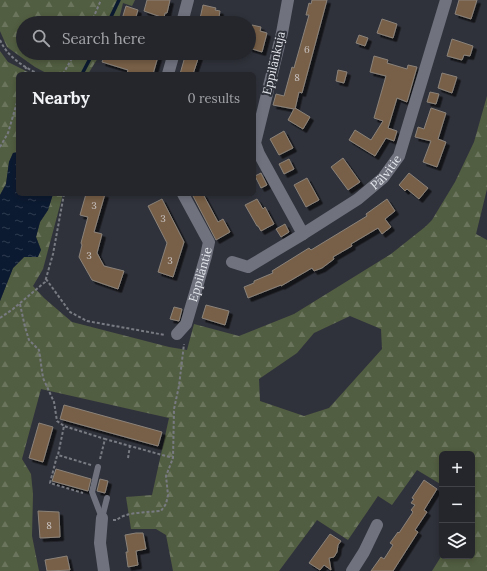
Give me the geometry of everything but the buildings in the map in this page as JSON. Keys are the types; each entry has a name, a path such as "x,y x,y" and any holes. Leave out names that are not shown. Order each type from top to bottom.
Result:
{"street":[{"path":"184,16 188,0"},
{"name":"Eppilänkuja","path":"256,139 282,33 288,0"},
{"name":"Pälvitie","path":"232,262 248,267 358,199 383,178 399,156 446,0"},
{"path":"169,72 172,60"},
{"name":"Eppilänkuja","path":"256,146 259,154 303,234"},
{"name":"Eppiläntie","path":"177,334 186,324 209,242 184,196"},
{"path":"102,518 100,544 104,571"},
{"path":"352,571 364,552 377,525"}],"lane":[{"path":"98,467 92,492 102,518"},
{"path":"102,518 108,498"}],"path":[{"path":"94,16 101,0"},
{"path":"0,40 4,48 16,59"},
{"path":"17,60 35,72"},
{"path":"64,72 70,60"},
{"path":"25,72 26,67"},
{"path":"0,147 8,133 16,106"},
{"path":"0,318 45,282 53,254 64,196"},
{"path":"46,279 70,312 87,321 163,335 177,334"},
{"path":"20,303 29,340 39,350 43,378 54,402 57,421 64,426 173,458"},
{"path":"102,518 118,520 120,517 135,513 161,511 166,504 168,495 166,476 173,458 174,409 179,386 186,324"},
{"path":"64,426 50,483 94,496"},
{"path":"58,455 98,467 105,439"},
{"path":"128,458 130,446"}],"green space":[{"path":"0,0 135,0 132,6 123,3 120,16 16,16 16,53 7,47 0,31"},
{"path":"0,51 8,62 28,72 16,72 16,152 13,153 9,162 6,184 0,195"},
{"path":"25,60 97,60 89,72 44,72"},
{"path":"487,96 487,189 476,234 487,240 487,571 432,571 440,559 475,559 475,451 439,451 439,483 417,470 392,505 378,496 348,540 317,520 279,571 173,571 166,535 156,529 131,529 126,497 152,495 169,418 41,389 22,459 31,474 33,494 32,536 39,571 0,571 0,301 13,268 24,257 41,250 36,237 40,222 48,210 52,196 62,196 43,269 33,286 44,298 72,322 169,347 187,350 194,324 239,336 294,314 391,254 432,220 455,182 474,142","holes":["350,316 381,329 382,349 329,408 304,416 260,401 259,379 297,353 314,333"]}],"water":[{"path":"16,152 16,196 52,196 48,210 40,222 36,237 41,250 38,257 24,257 13,268 0,301 0,195 6,184 9,162 13,153"}],"waterway":[{"path":"111,16 119,0"},
{"path":"83,72 89,60"}]}
